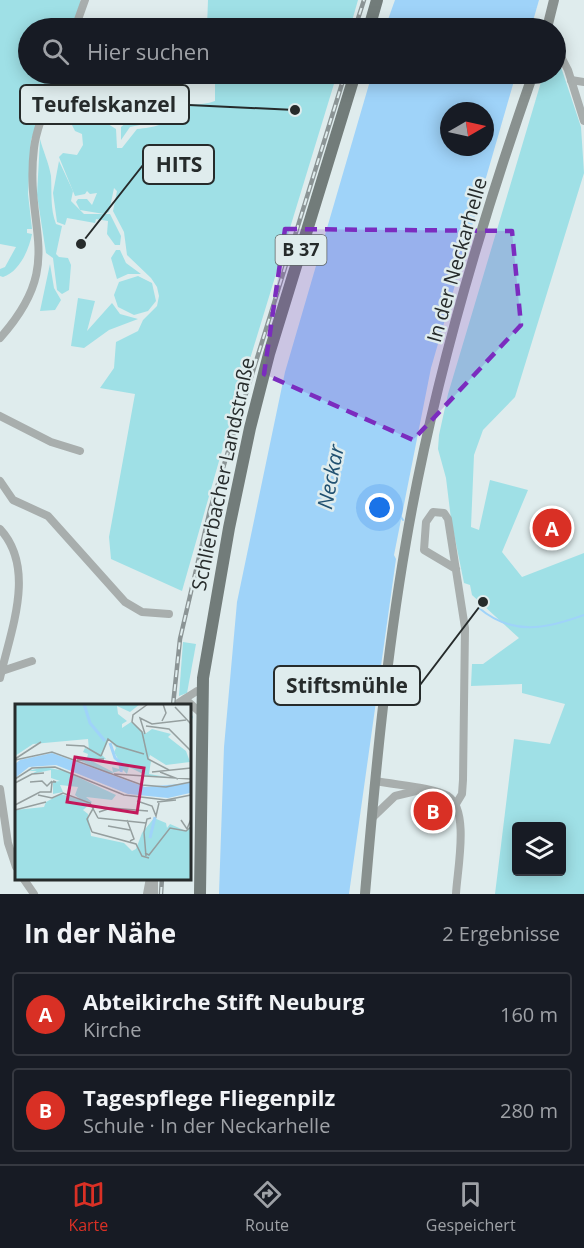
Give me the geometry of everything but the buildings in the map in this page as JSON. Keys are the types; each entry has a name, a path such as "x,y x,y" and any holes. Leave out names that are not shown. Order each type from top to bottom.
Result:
{"main road":[{"path":"372,18 377,0"},
{"path":"550,18 554,0"},
{"name":"Schlierbacher Landstraße","path":"200,894 202,691 209,637 250,428 269,354 352,84"},
{"name":"In der Neckarhelle","path":"365,894 371,819 399,581 423,458 462,303 531,84"}],"street":[{"path":"79,18 85,0"},
{"path":"566,70 584,121"},
{"path":"571,80 584,82"},
{"path":"1,336 24,309 36,279 40,241 32,195 34,144 55,84"},
{"path":"0,417 51,442 80,451"},
{"path":"0,481 14,500 48,516 125,602 142,612 169,614"},
{"path":"456,569 432,557 423,547 428,515 437,511 444,513 448,519 456,569 465,648 463,780 462,794 456,804"},
{"path":"0,529 16,553 19,578 1,674"},
{"path":"1,674 32,661"},
{"path":"178,704 196,691 202,691"},
{"path":"186,699 202,714"},
{"path":"376,781 442,793 456,804 461,821 456,894"},
{"path":"0,789 8,843 15,864"},
{"path":"371,819 395,796 422,790"},
{"path":"24,879 34,894"},
{"path":"147,894 152,879"},
{"path":"152,879 154,894"}],"highlighted area":[{"path":"285,229 512,231 521,325 413,440 264,374"}],"shaded area":[{"path":"0,0 80,0 75,18 18,18 18,84 51,84 31,140 28,194 32,229 27,229 27,233 32,234 31,240 18,265 3,277 0,276 0,269 5,267 16,247 0,244"},
{"path":"208,0 358,0 353,18 207,18"},
{"path":"566,82 581,127 584,173 515,397 483,430 474,455 471,527 479,530 490,480 528,490 502,552 522,577 584,553 584,894 495,894 514,739 550,744 565,704 522,693 522,684 471,686 472,664 483,664 519,638 472,595 470,585 464,583 451,519 446,478 438,449 448,394 540,84 566,84"},
{"path":"81,84 141,84 145,108 143,84 161,84 160,92 164,98 165,109 162,116 154,117 154,122 130,127 121,140 121,127 127,122 126,114 121,110 108,114 108,124 116,129 117,148 122,148 137,129 159,125 167,119 172,108 215,101 215,84 334,84 221,454 182,591 111,559 109,537 135,394 100,388 114,368 116,342 138,331 143,320 157,306 159,296 157,287 151,278 127,255 124,232 113,211 117,191 114,188 109,212 104,214 80,210 76,202 78,199 87,199 92,205 97,193 90,194 87,191 85,194 75,196 59,157 63,153 77,155 83,145 82,134 75,131 72,125 83,97 79,95"},
{"path":"40,139 51,176 54,218 56,224 62,226 56,254 59,257 68,258 71,265 69,290 62,294 57,290 53,258 46,253 37,195"},
{"path":"59,161 73,191 71,201 84,214 110,214 121,236 120,245 115,245 107,234 108,221 96,219 95,223 67,218 65,225 57,222 53,193"},
{"path":"116,250 120,250 126,263 141,274 128,274 117,279 111,258"},
{"path":"50,264 54,288 61,300 55,310 40,311"},
{"path":"138,276 152,283 156,301 148,311 134,315 118,307 114,295 119,282"},
{"path":"78,298 95,301 87,331 112,303 120,314 138,319 109,330 84,348 71,346"},
{"path":"183,642 196,644 187,693 179,696"},
{"path":"190,711 193,717 191,736 192,835 190,830"}],"water":[{"path":"395,0 539,0 534,18 389,18"},
{"name":"Neckar","path":"369,84 513,84 494,150 494,102 440,102 440,156 492,156 431,368 394,555 396,559 349,894 219,894 224,747 237,602 285,372"}],"waterway":[{"path":"479,608 504,623 530,627 556,624 584,615"}],"railway":[{"path":"358,18 364,0"},
{"path":"173,704 180,639 210,510 342,84"},
{"path":"161,894 162,879"}],"place":[{"name":"Teufelskanzel","path":"295,110"},
{"name":"HITS","path":"81,244"},
{"name":"Abteikirche Stift Neuburg","path":"552,528"},
{"name":"Stiftsmühle","path":"483,602"},
{"name":"Tagespflege Fliegenpilz","path":"433,811"}]}
